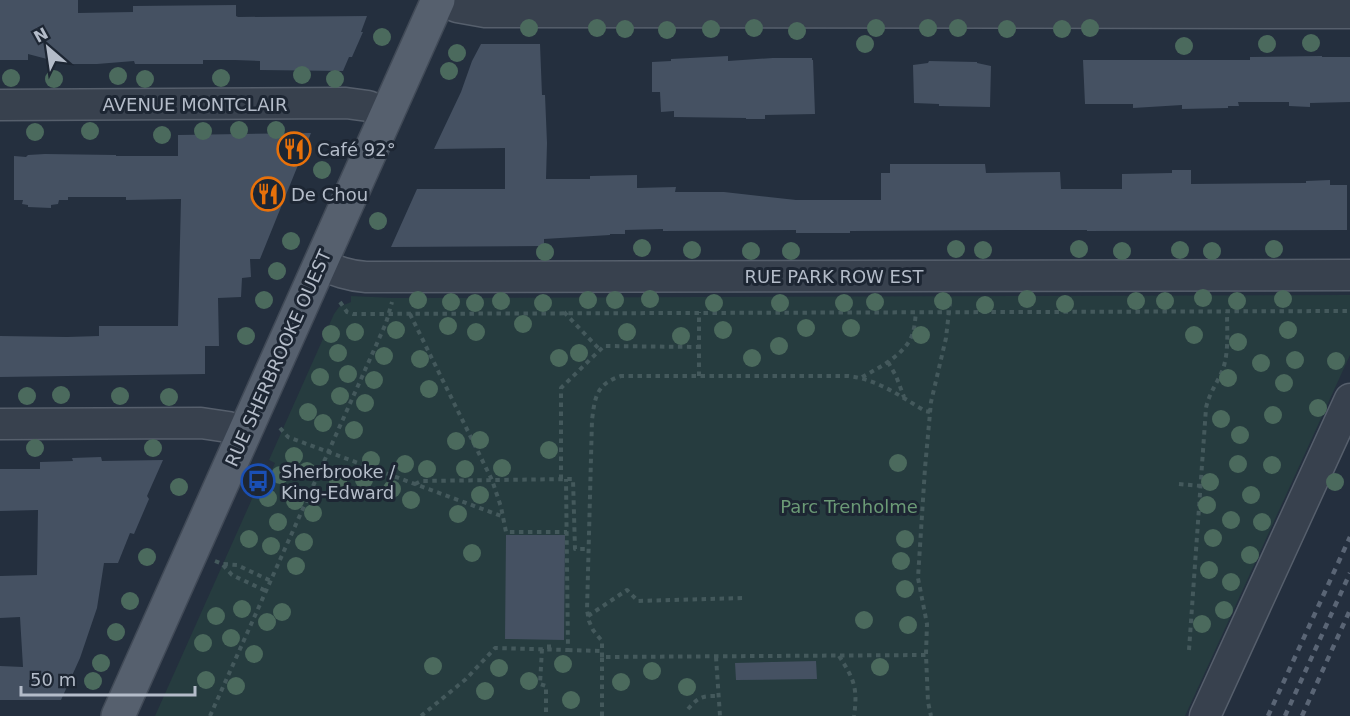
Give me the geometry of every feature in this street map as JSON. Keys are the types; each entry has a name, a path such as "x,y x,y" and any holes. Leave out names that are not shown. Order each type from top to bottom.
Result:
{"main road":[{"name":"RUE SHERBROOKE OUEST","path":"118,716 439,0"}],"street":[{"path":"439,0 471,11 484,12 1350,13"},
{"name":"AVENUE MONTCLAIR","path":"0,105 346,103 368,106 387,114"},
{"name":"RUE PARK ROW EST","path":"320,264 345,274 366,277 1350,275"},
{"path":"1205,716 1350,399"},
{"path":"0,424 201,423 228,427 244,433"}],"path":[{"path":"931,716 928,702 927,624 918,578 931,402 946,338 950,296"},
{"path":"340,302 347,312 389,314 1350,311"},
{"path":"564,312 600,350"},
{"path":"699,312 699,376"},
{"path":"1189,650 1206,408 1223,368 1228,341 1227,312"},
{"path":"861,378 888,362 902,349 913,333 916,313"},
{"path":"210,716 389,314"},
{"path":"410,314 492,480 504,517 506,532 567,532"},
{"path":"568,650 567,532 561,388 604,346 699,347"},
{"path":"888,362 904,398"},
{"path":"602,716 602,641 593,630 588,616 589,549 594,399 607,383 621,376 861,378 876,383 930,412"},
{"path":"280,428 288,437 504,517"},
{"path":"415,484 421,481 573,479 575,549 589,549"},
{"path":"1179,484 1201,486"},
{"path":"266,591 232,575 221,564 237,565 271,581"},
{"path":"232,575 237,565"},
{"path":"246,581 250,572"},
{"path":"588,616 627,590 638,601 745,598"},
{"path":"549,640 549,649"},
{"path":"421,716 466,679 495,648 602,651"},
{"path":"542,649 540,684 546,686 546,716"},
{"path":"838,655 854,682 854,716"},
{"path":"602,657 926,655"},
{"path":"771,656 771,662"},
{"path":"716,657 720,716"},
{"path":"688,709 695,700 703,696 719,696"}],"green space":[{"name":"Parc Trenholme","path":"1350,295 1350,355 1185,716 155,716 264,472 270,474 275,463 269,460 334,314 339,307 351,302 351,296 393,298"}],"building":[{"path":"0,0 78,0 78,13 133,12 133,6 236,5 236,16 238,17 367,16 361,32 363,32 343,71 260,70 260,61 235,60 203,60 203,64 135,64 134,61 66,64 28,54 28,60 0,60"},
{"path":"481,44 540,44 542,95 545,95 546,179 590,179 590,176 637,175 637,188 676,187 675,192 724,192 796,200 881,200 881,173 890,173 890,164 985,164 986,173 1060,172 1061,189 1122,189 1122,174 1172,173 1172,170 1191,170 1191,184 1306,183 1306,181 1330,180 1330,185 1347,185 1347,230 1011,230 796,233 796,230 663,231 663,229 625,230 625,234 544,239 544,246 391,247 417,189 505,189 505,148 434,149"},
{"path":"728,56 728,61 812,58 815,114 765,115 765,119 746,119 674,117 674,111 661,112 660,92 652,92 652,62"},
{"path":"1250,57 1350,57 1350,102 1310,103 1310,107 1289,106 1289,102 1238,102 1239,106 1228,106 1228,108 1182,109 1182,105 1133,108 1133,104 1085,104 1083,60 1250,60"},
{"path":"929,61 977,62 991,66 990,107 914,103 913,65"},
{"path":"311,133 260,259 250,259 251,277 242,278 241,297 218,298 219,346 205,346 205,374 0,377 0,336 99,336 99,326 178,326 181,199 126,200 126,197 68,197 68,200 59,200 58,204 51,205 51,208 28,207 22,204 23,200 14,200 14,156 45,154 178,156 178,135"},
{"path":"101,457 102,461 163,460 134,534 130,533 118,563 104,563 97,608 80,658 61,700 0,700 0,666 23,667 20,617 0,618 0,576 37,575 38,510 0,511 0,469 40,469 40,462"},
{"path":"506,535 565,535 564,640 505,639"},
{"path":"816,661 817,679 736,680 735,663"}],"railway":[{"path":"1268,716 1350,537"},
{"path":"1285,716 1350,573"},
{"path":"1302,716 1350,610"}],"place":[{"name":"Café 92°","path":"294,149"},
{"name":"De Chou","path":"268,194"},
{"name":"Sherbrooke / King-Edward","path":"258,481"}]}
